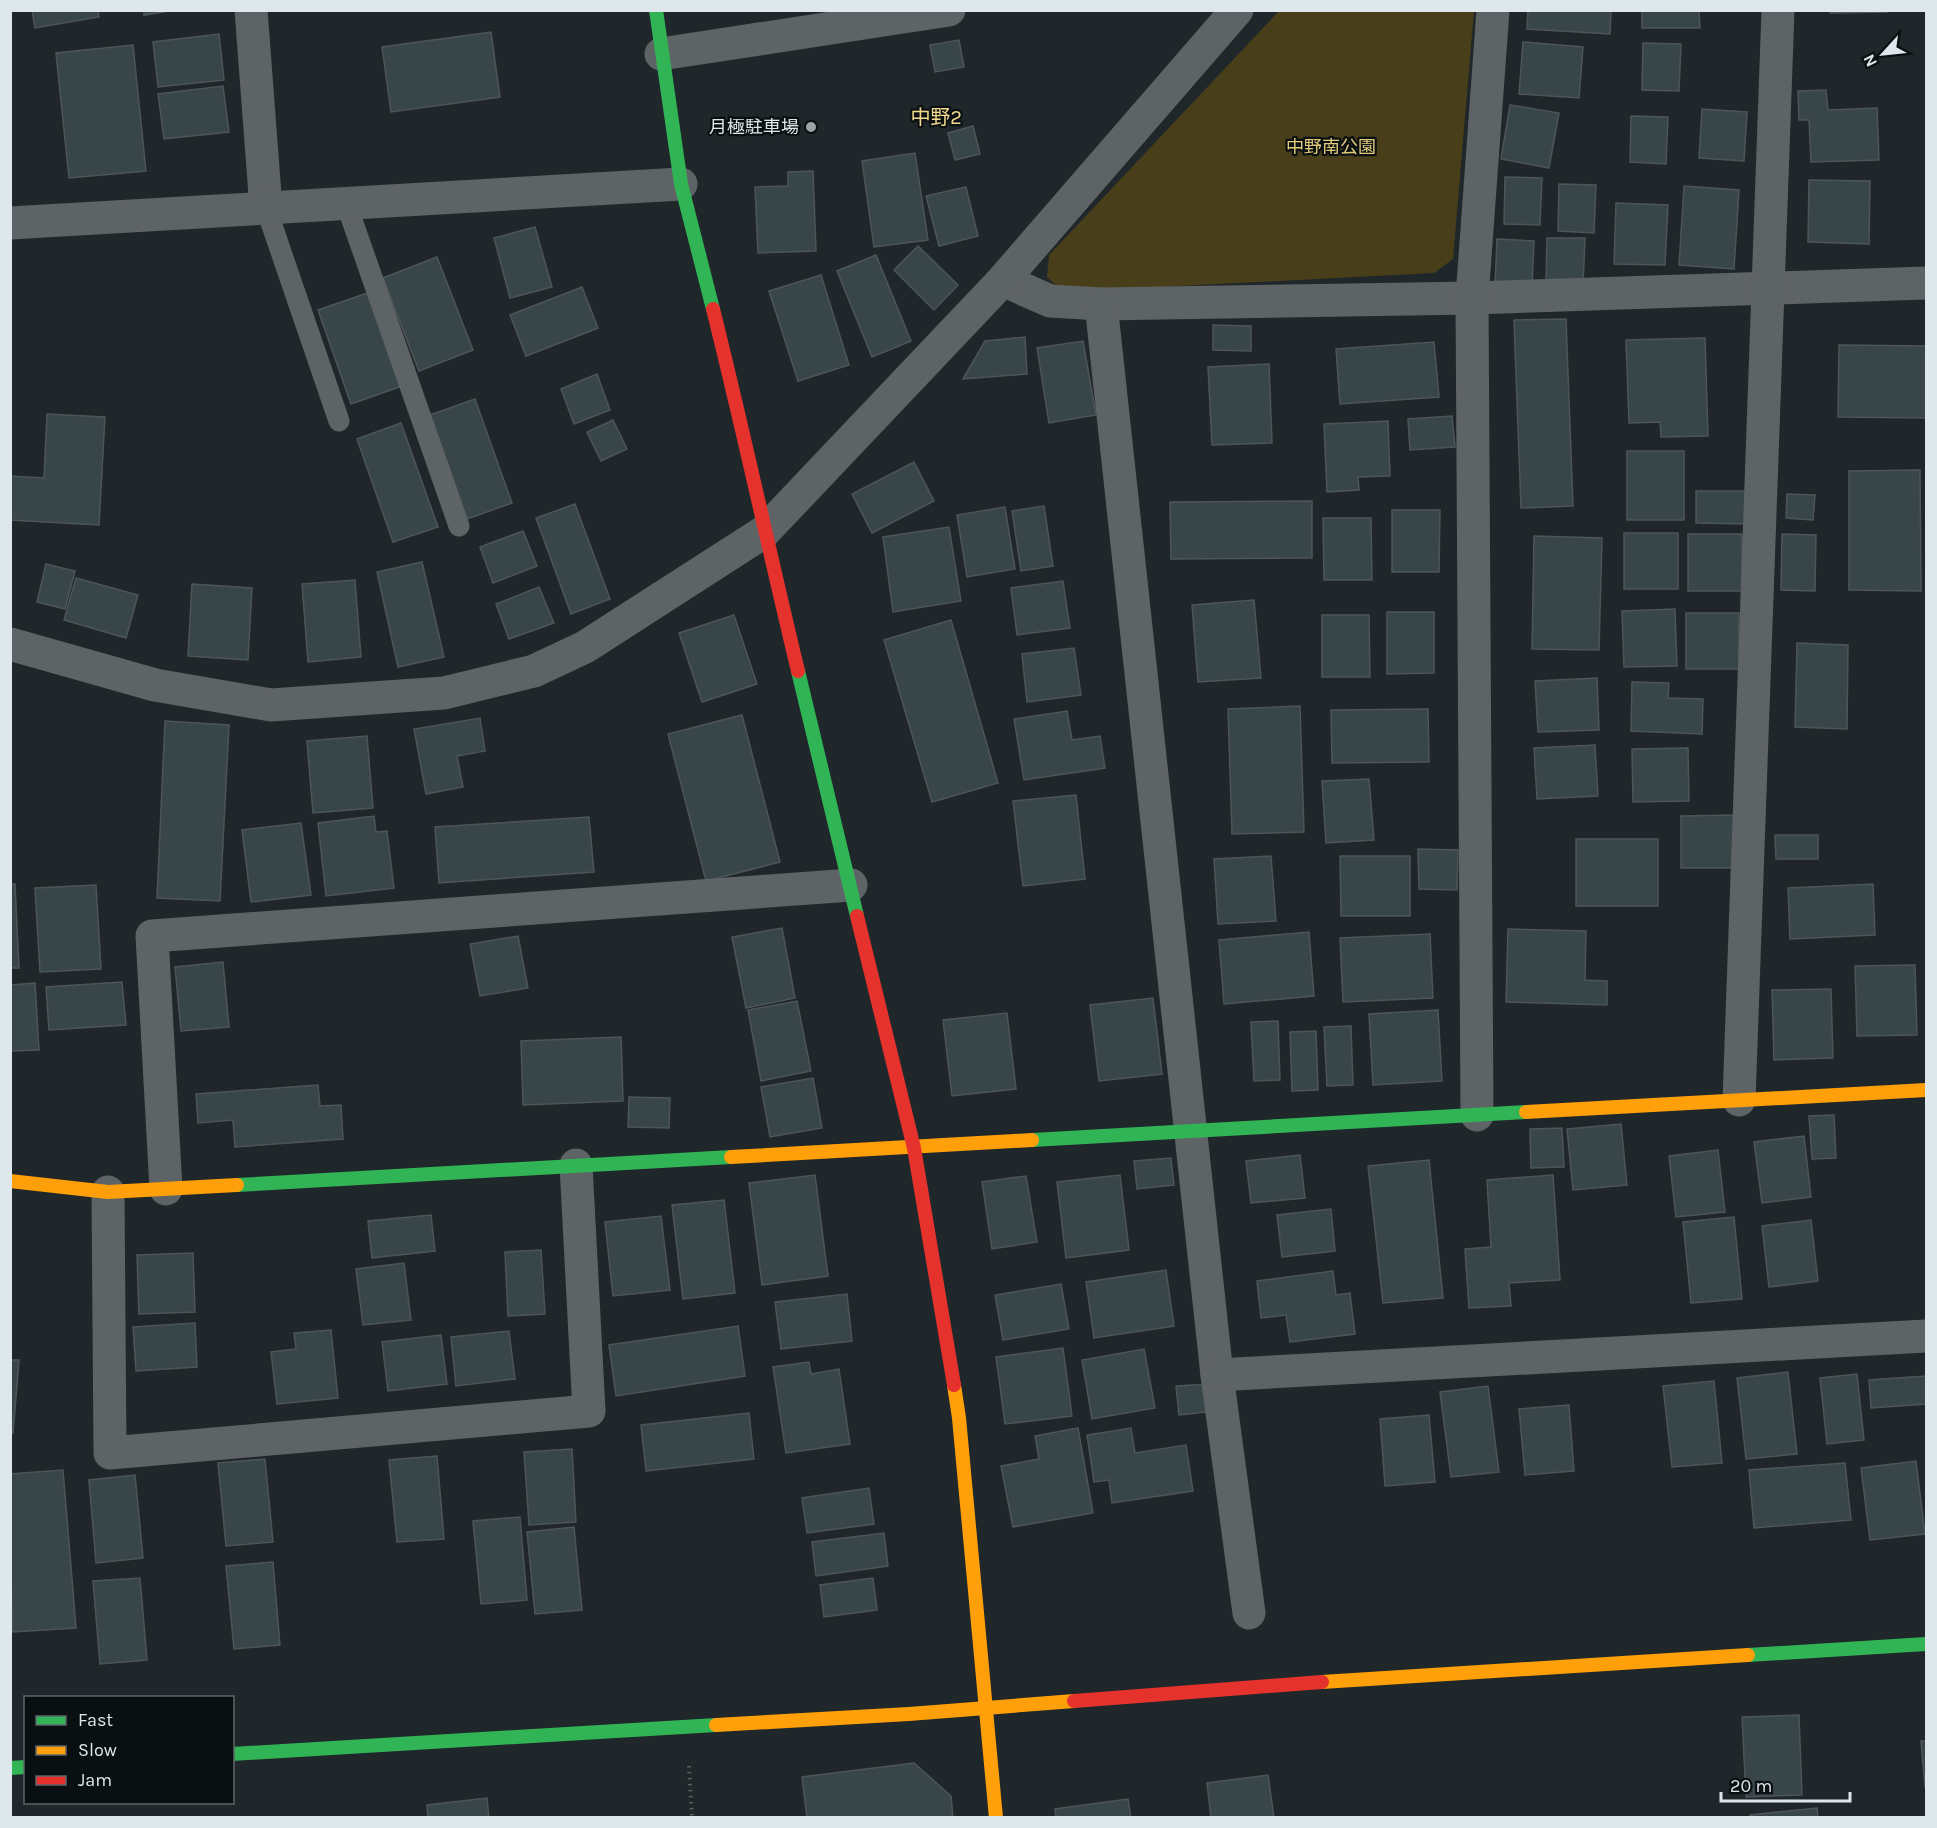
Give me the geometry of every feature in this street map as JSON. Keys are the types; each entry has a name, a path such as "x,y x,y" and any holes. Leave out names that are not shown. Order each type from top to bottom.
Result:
{"street":[{"path":"251,10 266,208"},
{"path":"656,10 681,184 734,392 764,532 914,1148 959,1418 996,1818"},
{"path":"661,54 950,10"},
{"path":"10,644 155,685 272,705 444,693 534,671 585,647 764,532 1003,280 1237,10"},
{"path":"1477,1115 1472,298 1493,10"},
{"path":"1739,1100 1778,10"},
{"path":"11,214 266,208 681,184"},
{"path":"1003,280 1050,301 1101,304 1472,298 1767,287 1926,284"},
{"path":"1101,304 1217,1375 1249,1613"},
{"path":"166,1189 152,936 851,885"},
{"path":"10,1181 108,1192 1926,1090"},
{"path":"108,1192 110,1453 589,1412 576,1165"},
{"path":"1217,1375 1926,1336"},
{"path":"234,1754 986,1709 1266,1686 1926,1644"}],"lane":[{"path":"346,203 459,526"},
{"path":"266,208 339,422"}],"path":[{"path":"689,1759 692,1818"}],"green space":[{"name":"中野南公園","path":"1279,11 1474,11 1453,259 1434,273 1063,292 1047,277 1049,255"}],"building":[{"path":"32,10 98,10 99,17 35,28"},
{"path":"144,10 176,10 144,15"},
{"path":"1528,10 1611,10 1610,34 1527,29"},
{"path":"1642,10 1699,10 1700,28 1642,28"},
{"path":"1830,10 1887,10 1887,12 1830,13"},
{"path":"491,32 500,97 391,112 382,47"},
{"path":"219,34 224,80 158,87 153,42"},
{"path":"959,40 964,67 935,72 930,45"},
{"path":"1523,42 1583,47 1579,98 1519,94"},
{"path":"1643,43 1681,44 1679,91 1642,90"},
{"path":"133,45 146,171 69,178 56,53"},
{"path":"223,86 229,132 164,139 158,94"},
{"path":"1826,90 1828,110 1877,108 1879,160 1811,162 1809,120 1799,120 1798,91"},
{"path":"1510,105 1559,113 1549,168 1501,159"},
{"path":"1702,109 1747,112 1744,161 1699,158"},
{"path":"1631,116 1668,117 1666,164 1630,162"},
{"path":"973,126 980,154 955,160 948,133"},
{"path":"915,153 928,240 874,247 862,161"},
{"path":"813,171 816,251 758,253 755,187 788,186 788,172"},
{"path":"1505,177 1542,178 1540,225 1504,224"},
{"path":"1809,180 1870,181 1869,244 1808,242"},
{"path":"1559,184 1596,185 1594,233 1558,231"},
{"path":"1684,186 1739,190 1734,269 1679,265"},
{"path":"966,187 978,236 939,246 926,196"},
{"path":"1616,203 1668,205 1665,265 1614,264"},
{"path":"535,227 552,287 510,298 494,238"},
{"path":"1547,238 1585,238 1583,286 1546,284"},
{"path":"1497,239 1534,241 1532,288 1495,286"},
{"path":"918,246 958,285 934,310 894,270"},
{"path":"876,255 911,341 872,357 837,271"},
{"path":"437,257 473,350 419,371 383,278"},
{"path":"821,275 849,365 798,381 769,291"},
{"path":"582,287 598,328 526,356 510,315"},
{"path":"373,291 405,385 351,404 318,310"},
{"path":"1566,319 1573,506 1521,508 1514,320"},
{"path":"1213,325 1251,326 1251,351 1213,350"},
{"path":"1025,337 1027,374 963,379 985,341"},
{"path":"1705,338 1708,436 1661,437 1660,422 1629,423 1626,340"},
{"path":"1083,341 1096,415 1049,423 1037,348"},
{"path":"1434,342 1439,397 1340,404 1336,349"},
{"path":"1839,345 1926,346 1926,418 1838,417"},
{"path":"1269,364 1272,443 1212,445 1208,367"},
{"path":"597,374 610,410 574,424 561,389"},
{"path":"475,399 512,503 467,519 430,415"},
{"path":"47,414 105,417 99,525 10,520 10,476 44,478"},
{"path":"1452,416 1455,447 1410,450 1408,419"},
{"path":"613,420 627,449 601,461 587,432"},
{"path":"1388,421 1390,476 1358,477 1359,490 1327,492 1324,424"},
{"path":"401,423 438,527 393,542 357,439"},
{"path":"1627,451 1684,451 1684,520 1627,520"},
{"path":"914,462 934,501 872,533 852,494"},
{"path":"1920,470 1921,591 1849,590 1849,471"},
{"path":"1696,491 1749,491 1749,524 1696,523"},
{"path":"1787,494 1815,495 1813,520 1786,518"},
{"path":"1312,501 1312,558 1171,559 1170,502"},
{"path":"575,504 610,599 571,614 536,518"},
{"path":"1044,506 1053,566 1021,571 1012,511"},
{"path":"1005,507 1015,569 967,577 957,515"},
{"path":"1392,510 1440,510 1439,572 1392,572"},
{"path":"1323,518 1371,518 1372,580 1324,580"},
{"path":"949,527 961,601 893,612 883,537"},
{"path":"523,531 537,566 493,583 480,547"},
{"path":"1624,533 1678,533 1678,589 1624,589"},
{"path":"1688,534 1742,534 1742,591 1688,591"},
{"path":"1782,534 1816,535 1815,591 1781,590"},
{"path":"1534,536 1602,538 1599,650 1532,649"},
{"path":"422,562 444,657 398,667 377,572"},
{"path":"46,564 75,571 65,609 37,602"},
{"path":"76,578 138,595 126,638 64,620"},
{"path":"355,580 361,657 308,662 302,584"},
{"path":"1063,581 1070,628 1017,635 1011,588"},
{"path":"192,584 252,588 248,660 188,656"},
{"path":"539,587 554,623 509,639 496,604"},
{"path":"1254,600 1261,678 1198,682 1192,605"},
{"path":"1675,609 1677,666 1624,667 1622,611"},
{"path":"1387,612 1434,612 1434,673 1387,674"},
{"path":"1686,613 1739,613 1739,669 1686,669"},
{"path":"734,615 757,684 702,702 679,633"},
{"path":"1322,615 1369,615 1370,677 1322,677"},
{"path":"951,620 998,783 932,802 884,640"},
{"path":"1797,643 1848,645 1847,729 1795,727"},
{"path":"1074,648 1081,695 1027,702 1022,654"},
{"path":"1597,678 1599,730 1538,732 1535,681"},
{"path":"1632,682 1669,683 1668,698 1703,699 1702,734 1631,731"},
{"path":"1300,706 1304,832 1232,834 1228,709"},
{"path":"1428,709 1429,762 1332,763 1331,710"},
{"path":"1067,711 1072,740 1100,736 1105,768 1024,780 1014,719"},
{"path":"742,715 780,862 706,881 668,734"},
{"path":"480,718 485,751 457,756 463,787 426,794 414,729"},
{"path":"165,721 229,725 220,901 157,898"},
{"path":"367,736 373,808 313,813 307,741"},
{"path":"1595,745 1598,796 1537,799 1534,748"},
{"path":"1688,748 1689,801 1633,802 1632,749"},
{"path":"1369,779 1374,840 1326,843 1322,781"},
{"path":"1076,795 1085,879 1023,886 1013,801"},
{"path":"1736,815 1737,868 1681,868 1681,816"},
{"path":"374,816 376,832 387,831 394,888 326,896 318,823"},
{"path":"589,817 594,872 439,883 435,827"},
{"path":"301,823 311,895 251,902 242,830"},
{"path":"1775,835 1818,835 1818,859 1776,859"},
{"path":"1576,839 1658,839 1658,906 1576,906"},
{"path":"1418,849 1458,850 1457,890 1419,889"},
{"path":"1271,856 1276,921 1218,924 1214,859"},
{"path":"1340,856 1410,856 1410,916 1341,916"},
{"path":"10,884 15,884 19,968 10,968"},
{"path":"1873,884 1875,935 1790,939 1788,888"},
{"path":"96,885 101,969 40,972 35,888"},
{"path":"782,928 795,998 746,1008 732,937"},
{"path":"1508,929 1586,931 1585,980 1607,981 1607,1005 1506,1002"},
{"path":"1309,932 1314,996 1224,1004 1219,940"},
{"path":"1430,934 1433,998 1343,1002 1340,938"},
{"path":"518,936 528,988 480,996 470,944"},
{"path":"223,962 229,1027 181,1031 175,967"},
{"path":"1915,965 1917,1035 1857,1036 1855,966"},
{"path":"122,982 126,1025 49,1030 46,987"},
{"path":"35,983 39,1050 10,1051 10,985"},
{"path":"1831,989 1833,1058 1774,1060 1772,990"},
{"path":"1153,998 1162,1074 1099,1081 1090,1005"},
{"path":"797,1001 811,1071 761,1081 748,1010"},
{"path":"1438,1010 1442,1081 1373,1085 1369,1014"},
{"path":"1007,1013 1016,1089 952,1096 943,1020"},
{"path":"1278,1021 1280,1080 1254,1081 1251,1022"},
{"path":"1351,1026 1353,1085 1327,1086 1324,1027"},
{"path":"1316,1031 1318,1090 1292,1091 1290,1032"},
{"path":"621,1037 623,1101 523,1105 521,1041"},
{"path":"813,1078 822,1128 770,1137 761,1087"},
{"path":"318,1085 320,1106 341,1105 343,1139 235,1147 233,1120 198,1123 196,1094"},
{"path":"629,1097 670,1098 669,1128 628,1127"},
{"path":"1834,1115 1836,1158 1812,1159 1809,1116"},
{"path":"1621,1124 1627,1185 1573,1190 1567,1129"},
{"path":"1562,1128 1564,1167 1531,1168 1530,1129"},
{"path":"1804,1136 1811,1197 1762,1203 1754,1142"},
{"path":"1718,1150 1725,1212 1676,1217 1669,1156"},
{"path":"1300,1155 1305,1198 1251,1203 1246,1161"},
{"path":"1171,1158 1174,1185 1137,1189 1134,1161"},
{"path":"1429,1160 1443,1298 1383,1303 1368,1166"},
{"path":"815,1175 828,1276 762,1285 749,1183"},
{"path":"1120,1175 1129,1250 1066,1258 1057,1182"},
{"path":"1553,1175 1560,1280 1509,1283 1511,1306 1469,1308 1465,1249 1491,1247 1487,1180"},
{"path":"1026,1176 1037,1242 992,1249 982,1182"},
{"path":"724,1200 735,1293 683,1299 672,1205"},
{"path":"1331,1209 1335,1251 1282,1257 1277,1215"},
{"path":"431,1215 435,1251 372,1258 368,1221"},
{"path":"661,1216 670,1290 613,1296 605,1222"},
{"path":"1734,1217 1742,1299 1691,1303 1683,1222"},
{"path":"1811,1220 1818,1281 1769,1287 1762,1226"},
{"path":"541,1250 545,1314 508,1316 505,1252"},
{"path":"193,1253 195,1312 139,1314 137,1255"},
{"path":"404,1263 411,1320 363,1325 356,1269"},
{"path":"1166,1270 1174,1326 1094,1338 1086,1282"},
{"path":"1333,1271 1336,1295 1350,1293 1355,1334 1290,1342 1286,1315 1261,1318 1257,1281"},
{"path":"1061,1284 1069,1329 1003,1340 995,1295"},
{"path":"847,1294 852,1341 781,1349 775,1302"},
{"path":"195,1323 197,1367 136,1371 133,1327"},
{"path":"738,1326 745,1376 616,1396 609,1345"},
{"path":"331,1330 338,1398 277,1404 271,1352 296,1349 294,1333"},
{"path":"509,1331 515,1379 456,1386 451,1337"},
{"path":"441,1335 447,1384 388,1391 382,1342"},
{"path":"1063,1348 1072,1416 1005,1424 996,1357"},
{"path":"1144,1349 1155,1408 1092,1419 1082,1360"},
{"path":"10,1360 19,1360 13,1433 10,1433"},
{"path":"809,1362 811,1374 839,1369 850,1444 786,1453 773,1367"},
{"path":"1788,1372 1797,1454 1746,1459 1737,1378"},
{"path":"1857,1374 1864,1440 1827,1444 1820,1378"},
{"path":"1926,1376 1926,1404 1871,1408 1869,1380"},
{"path":"1714,1381 1722,1463 1672,1467 1663,1386"},
{"path":"1212,1384 1215,1411 1179,1415 1176,1386"},
{"path":"1488,1386 1499,1472 1451,1477 1440,1392"},
{"path":"1569,1405 1574,1471 1525,1475 1519,1409"},
{"path":"749,1413 754,1459 646,1471 641,1425"},
{"path":"1429,1415 1435,1482 1385,1486 1380,1419"},
{"path":"1078,1428 1093,1513 1013,1527 1001,1466 1039,1459 1035,1436"},
{"path":"1131,1428 1135,1453 1186,1445 1193,1491 1112,1503 1109,1480 1094,1482 1087,1435"},
{"path":"572,1449 576,1522 529,1525 524,1452"},
{"path":"437,1456 444,1539 397,1542 389,1460"},
{"path":"265,1459 273,1542 226,1546 218,1463"},
{"path":"1916,1461 1925,1534 1870,1540 1861,1468"},
{"path":"1845,1463 1851,1520 1754,1528 1749,1470"},
{"path":"63,1470 76,1628 12,1632 10,1474"},
{"path":"135,1475 143,1558 96,1563 89,1480"},
{"path":"869,1488 874,1524 807,1533 802,1498"},
{"path":"520,1517 527,1600 481,1604 473,1521"},
{"path":"574,1527 582,1610 535,1614 527,1532"},
{"path":"884,1533 888,1566 816,1576 812,1542"},
{"path":"273,1562 280,1645 234,1649 226,1566"},
{"path":"140,1578 147,1660 100,1664 93,1581"},
{"path":"873,1578 877,1610 824,1617 820,1585"},
{"path":"1799,1715 1802,1795 1746,1797 1742,1717"},
{"path":"1921,1741 1926,1741 1926,1787 1925,1787"},
{"path":"914,1763 951,1796 953,1818 807,1818 802,1777"},
{"path":"1268,1775 1274,1818 1211,1818 1207,1783"},
{"path":"487,1798 489,1818 428,1818 427,1805"},
{"path":"1128,1799 1131,1818 1056,1818 1055,1809"},
{"path":"1817,1808 1818,1818 1750,1818 1750,1815"}],"traffic: fast":[{"path":"656,10 681,184 713,309"},
{"path":"798,671 857,916"},
{"path":"1032,1140 1526,1112"},
{"path":"237,1185 731,1157"},
{"path":"1748,1655 1926,1644"},
{"path":"234,1754 716,1725"},
{"path":"10,1768 24,1767"}],"traffic: slow":[{"path":"1526,1112 1926,1090"},
{"path":"731,1157 1032,1140"},
{"path":"10,1181 108,1192 237,1185"},
{"path":"954,1385 996,1818"},
{"path":"1322,1682 1748,1655"},
{"path":"716,1725 909,1714 1074,1701"}],"traffic: jam":[{"path":"713,309 798,671"},
{"path":"857,916 914,1148 954,1385"},
{"path":"1074,1701 1322,1682"}],"place":[{"name":"月極駐車場","path":"811,127"}],"district":[{"name":"中野2","path":"936,117"}]}
